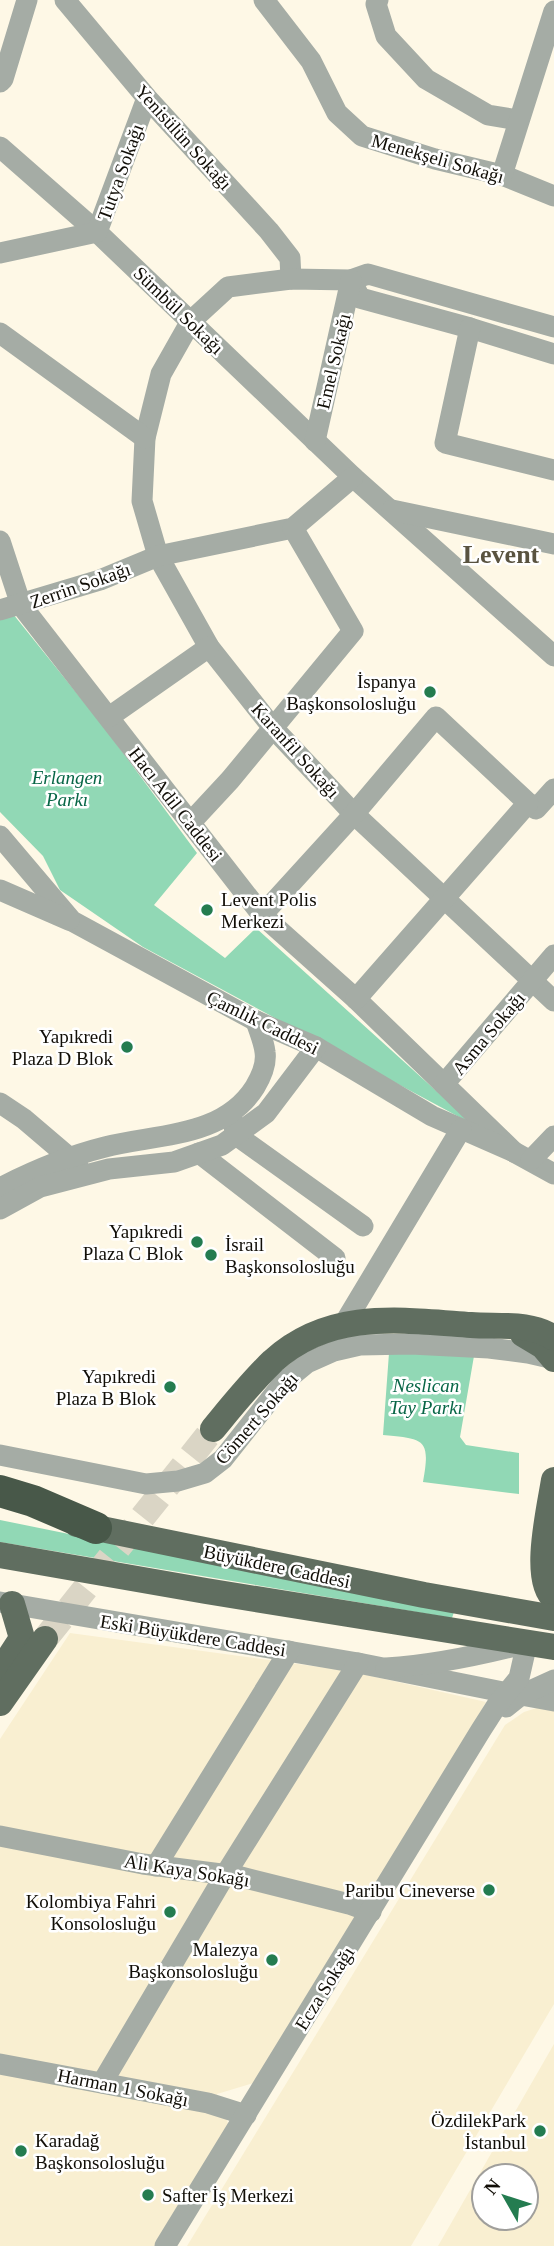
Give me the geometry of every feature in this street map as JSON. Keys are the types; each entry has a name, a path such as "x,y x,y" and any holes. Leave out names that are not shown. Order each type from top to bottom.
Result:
{"highway":[{"path":"0,1491 33,1501 96,1528"}],"main road":[{"path":"213,1429 275,1359 290,1347 344,1324 377,1320 543,1333 554,1312"},
{"path":"501,1328 530,1337 554,1359"},
{"path":"553,1486 554,1521"},
{"path":"527,1643 519,1626 506,1610 548,1587 547,1516 553,1486"},
{"name":"Büyükdere Caddesi","path":"0,1508 554,1618"},
{"name":"Büyükdere Caddesi","path":"0,1555 554,1647"},
{"path":"0,1672 22,1638 6,1603"},
{"path":"0,1703 45,1639"}],"street":[{"path":"0,82 27,0"},
{"name":"Yenisülün Sokağı","path":"65,0 147,98 270,231 290,258 292,279"},
{"name":"Menekşeli Sokağı","path":"264,0 311,61 337,113 362,136 435,159 502,175 554,196"},
{"path":"378,0 376,4 386,36 426,79 488,115 518,120"},
{"path":"502,175 518,120 549,42 554,11"},
{"name":"Tutya Sokağı","path":"0,253 97,232 147,98"},
{"name":"Sümbül Sokağı","path":"0,146 97,232 353,477 554,656"},
{"name":"Karanfil Sokağı","path":"554,327 368,274 351,281 292,279 229,288 191,321 161,374 145,438 142,501 158,556 209,647 273,728 354,814 554,1000"},
{"path":"351,281 360,298 554,354"},
{"name":"Emel Sokağı","path":"315,441 351,281"},
{"path":"470,328 444,443 554,470"},
{"path":"0,333 145,438"},
{"path":"191,822 353,631 293,528 353,477"},
{"path":"390,510 554,544"},
{"name":"Zerrin Sokağı","path":"0,610 100,580 158,556 293,528"},
{"name":"Hacı Adil Caddesi","path":"0,541 22,605 262,915 523,1156"},
{"path":"109,717 209,647"},
{"path":"262,915 354,814 436,717 544,804 444,900 356,999"},
{"name":"Çamlık Caddesi","path":"0,836 72,921 256,1021 316,1047 432,1116 523,1156 554,1174"},
{"path":"0,890 72,921"},
{"name":"Asma Sokağı","path":"444,1084 554,955"},
{"path":"0,1188 24,1175 71,1157 106,1146 168,1137 215,1121 230,1112 246,1101 262,1075 265,1053 256,1021"},
{"path":"0,1209 40,1187 110,1168 174,1162 222,1145 266,1113 316,1047"},
{"path":"0,1104 24,1119 71,1157 87,1174"},
{"path":"230,1112 236,1135 363,1226"},
{"path":"344,1324 461,1129"},
{"path":"523,1156 554,1136"},
{"path":"199,1153 335,1258"},
{"name":"Cömert Sokağı","path":"0,1454 146,1484 178,1481 205,1473 223,1459 284,1382 307,1363 334,1351 360,1345 411,1344 489,1348 554,1359"},
{"name":"Eski Büyükdere Caddesi","path":"6,1603 358,1662 554,1701"},
{"path":"386,1668 491,1653 527,1643"},
{"name":"Ecza Sokağı","path":"165,2246 481,1730 514,1694 527,1643"},
{"path":"156,1866 289,1651"},
{"path":"102,2083 225,1875 358,1662"},
{"path":"514,1694 554,1680"},
{"name":"Ali Kaya Sokağı","path":"0,1836 156,1866 225,1875 349,1904 371,1912"},
{"name":"Harman 1 Sokağı","path":"0,2064 208,2103 246,2115"}],"shaded area":[{"path":"70,1633 349,1671 486,1702 364,1914 263,2080 217,2094 229,2126 159,2246 0,2246 0,1739"},
{"path":"543,1706 554,1707 554,2004 411,2246 187,2246 505,1725 524,1712"},
{"path":"554,2044 554,2246 438,2246 470,2190 470,2232 540,2232 540,2162 486,2162"}],"green space":[{"name":"Erlangen Parkı","path":"13,614 104,727 197,853 154,905 225,958 256,928 474,1125 143,947 60,890 43,856 0,812 0,617"},
{"name":"Neslican Tay Parkı","path":"389,1353 474,1356 460,1437 466,1445 519,1453 519,1494 423,1482 426,1457 421,1444 408,1438 383,1435"},
{"path":"0,1520 454,1612 452,1618 0,1542"}],"tunnel":[{"path":"45,1639 213,1429"}],"place":[{"name":"İspanya Başkonsolosluğu","path":"430,692"},
{"name":"Levent Polis Merkezi","path":"207,910"},
{"name":"Yapıkredi Plaza D Blok","path":"127,1047"},
{"name":"Yapıkredi Plaza C Blok","path":"197,1242"},
{"name":"İsrail Başkonsolosluğu","path":"211,1255"},
{"name":"Yapıkredi Plaza B Blok","path":"170,1387"},
{"name":"Paribu Cineverse","path":"489,1890"},
{"name":"Kolombiya Fahri Konsolosluğu","path":"170,1912"},
{"name":"Malezya Başkonsolosluğu","path":"272,1960"},
{"name":"ÖzdilekPark İstanbul","path":"540,2131"},
{"name":"Karadağ Başkonsolosluğu","path":"21,2151"},
{"name":"Safter İş Merkezi","path":"148,2195"}],"district":[{"name":"Levent","path":"501,554"}]}
